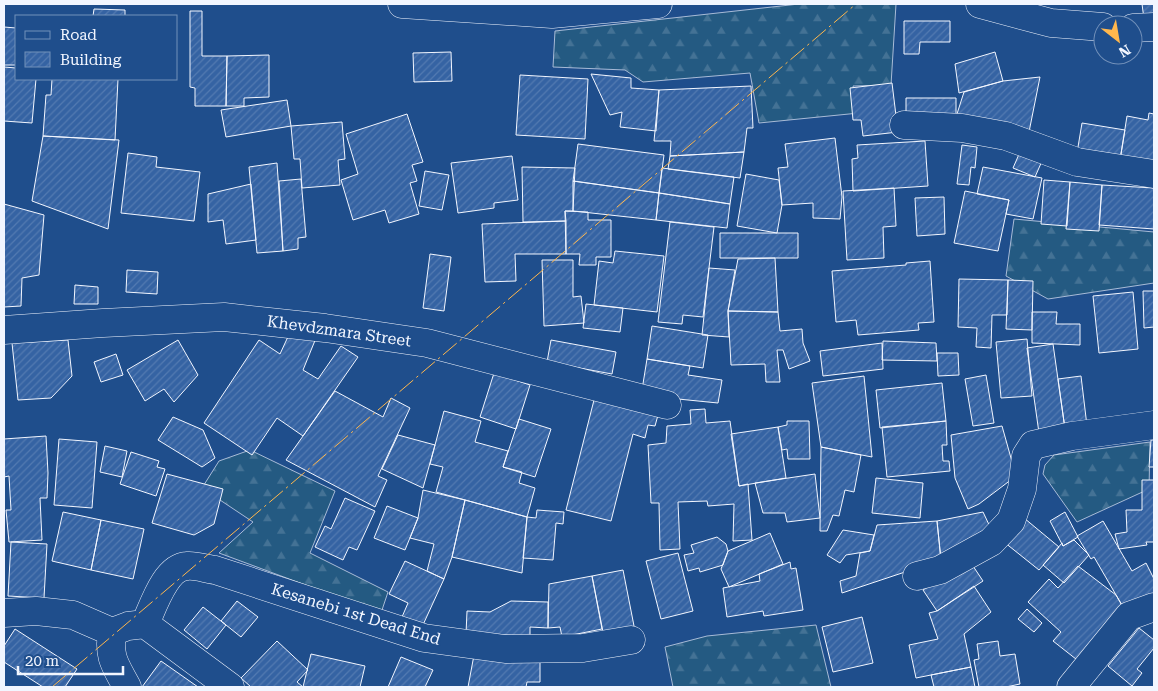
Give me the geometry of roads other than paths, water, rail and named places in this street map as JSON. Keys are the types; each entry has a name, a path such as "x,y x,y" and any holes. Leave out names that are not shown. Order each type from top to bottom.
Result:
{"street":[{"path":"402,4 552,14 658,4"},
{"path":"980,4 1051,23 1093,26"},
{"path":"904,125 962,128 1006,136 1078,162 1154,174"},
{"name":"Khevdzmara Street","path":"4,330 224,317 325,328 427,343 667,405"},
{"path":"917,576 940,570 991,542 1011,521 1022,489 1026,456 1033,445 1072,436 1154,425"},
{"name":"Kesanebi 1st Dead End","path":"145,624 166,579 174,570 187,566 215,570 424,638 505,649 583,648 631,640"},
{"path":"1071,687 1129,616 1154,607"},
{"path":"4,613 36,611 73,615 112,632 128,626 145,624 230,687"},
{"path":"112,632 110,646 112,657 127,687"}]}
